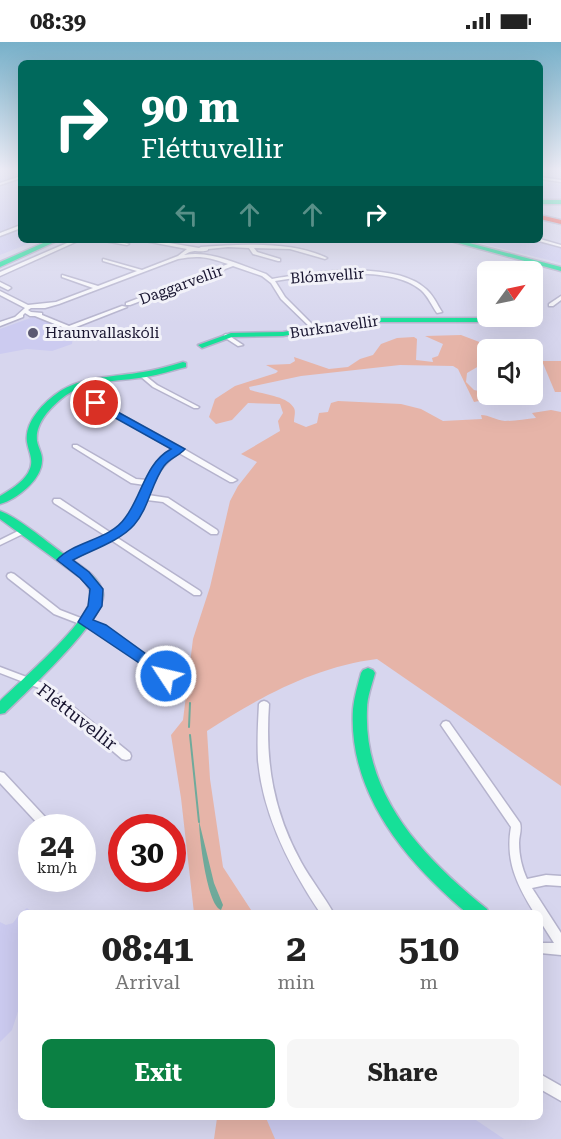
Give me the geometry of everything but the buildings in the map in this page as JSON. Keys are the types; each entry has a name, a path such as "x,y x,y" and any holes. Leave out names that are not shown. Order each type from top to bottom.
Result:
{"main road":[{"path":"0,264 45,243"},
{"path":"0,264 49,243"},
{"path":"462,243 561,268"},
{"path":"468,243 561,268"},
{"name":"Burknavellir","path":"202,345 226,336 243,333 278,334 366,320 477,320"},
{"path":"0,501 30,479 37,464 31,438 33,429 57,398 88,382 142,375 183,365"},
{"name":"Fléttuvellir","path":"0,514 85,575 97,589 95,606 85,622 0,709"},
{"path":"368,673 360,705 359,729 363,756 377,797 397,831 422,863 476,910"}],"street":[{"path":"0,235 18,227"},
{"path":"543,242 561,246"},
{"path":"0,274 71,243"},
{"path":"120,243 127,244"},
{"path":"159,243 181,247 195,255"},
{"path":"250,246 255,253 278,260"},
{"path":"195,255 213,247 250,246 291,248 325,258"},
{"path":"0,324 30,312 46,311 57,303 177,258 189,250 204,250 215,258"},
{"path":"29,252 42,256"},
{"path":"177,258 195,255 215,258 272,280 282,297 313,328"},
{"path":"105,260 142,272"},
{"name":"Daggarvellir","path":"46,311 69,328 233,264"},
{"name":"Blómvellir","path":"272,280 355,272 384,274 422,288 439,312"},
{"path":"64,276 97,287"},
{"path":"0,284 8,288"},
{"path":"0,293 20,303 30,312"},
{"path":"551,305 561,298"},
{"path":"20,303 36,305 46,311"},
{"path":"30,312 36,305"},
{"path":"226,336 240,345"},
{"path":"142,375 155,386 196,407"},
{"path":"96,403 233,480"},
{"path":"75,446 134,481 150,483"},
{"path":"64,560 110,536 129,522 144,497 161,460 180,449"},
{"path":"144,497 165,500 214,532"},
{"path":"57,501 197,593"},
{"path":"0,543 25,531"},
{"path":"10,576 57,612 100,629 166,676"},
{"name":"Fléttuvellir","path":"0,670 42,686 126,756"},
{"path":"264,704 262,758 275,818 293,860 325,910"},
{"path":"446,725 516,826 513,841 514,857 524,884 540,910"},
{"path":"0,776 36,814"},
{"path":"524,884 546,880 561,881"},
{"path":"543,914 561,943"},
{"path":"543,948 561,949"},
{"path":"543,1083 561,1094"}],"shaded area":[{"path":"0,221 18,221 18,243 30,243 0,255"},
{"path":"543,242 561,247 561,263 479,243"},
{"name":"Hraunvallaskóli","path":"36,316 73,336 72,344 52,351 27,349 0,354 0,329"},
{"path":"461,335 477,341 477,367 467,373 466,382 477,391 477,401 474,402 458,369 453,366 400,365 301,376 249,387 250,390 274,396 291,404 295,410 294,422 306,427 317,423 319,413 328,412 331,403 338,401 401,404 421,409 443,421 482,419 481,415 513,421 536,418 532,413 551,410 561,412 561,786 377,659 310,676 267,695 207,731 210,779 223,867 251,910 194,910 186,842 186,814 183,814 171,735 183,720 193,639 210,587 230,501 238,486 257,462 241,454 280,431 278,421 283,413 280,404 248,403 232,420 216,424 209,417 215,399 235,386 278,371 266,365 290,364 295,361 294,357 329,369 348,367 360,359 373,355 381,344 397,338 414,337 417,339 416,360 433,362 432,358 438,356 443,344 425,336"},
{"path":"543,361 561,361 561,392 555,392"},
{"path":"199,821 214,883 223,905 221,910 216,905 208,884"},
{"path":"18,916 18,1011 12,1030 0,1042 0,922 6,925 13,923"},
{"path":"217,1120 267,1120 275,1139 214,1139"},
{"path":"263,1120 476,1120 504,1139 266,1139"}],"waterway":[{"path":"189,727 190,703"},
{"path":"190,735 199,822"}],"traffic: fast":[{"path":"0,265 49,243"},
{"path":"461,243 561,269"},
{"path":"202,345 231,335 283,334 366,320 477,320"},
{"path":"0,501 24,484 34,472 37,458 32,436 35,423 53,401 63,393 82,384 148,374 183,365"},
{"path":"0,514 85,575 94,586 97,595 93,610 83,624 0,709"},
{"path":"368,673 360,709 361,741 367,771 379,799 394,826 413,851 457,895 476,910"}],"place":[{"name":"Hraunvallaskóli","path":"33,333"}],"route":[{"path":"96,403 180,449 161,460 144,497 129,522 120,530 64,560 93,582 97,589 95,606 85,622 100,629 166,676"}]}
